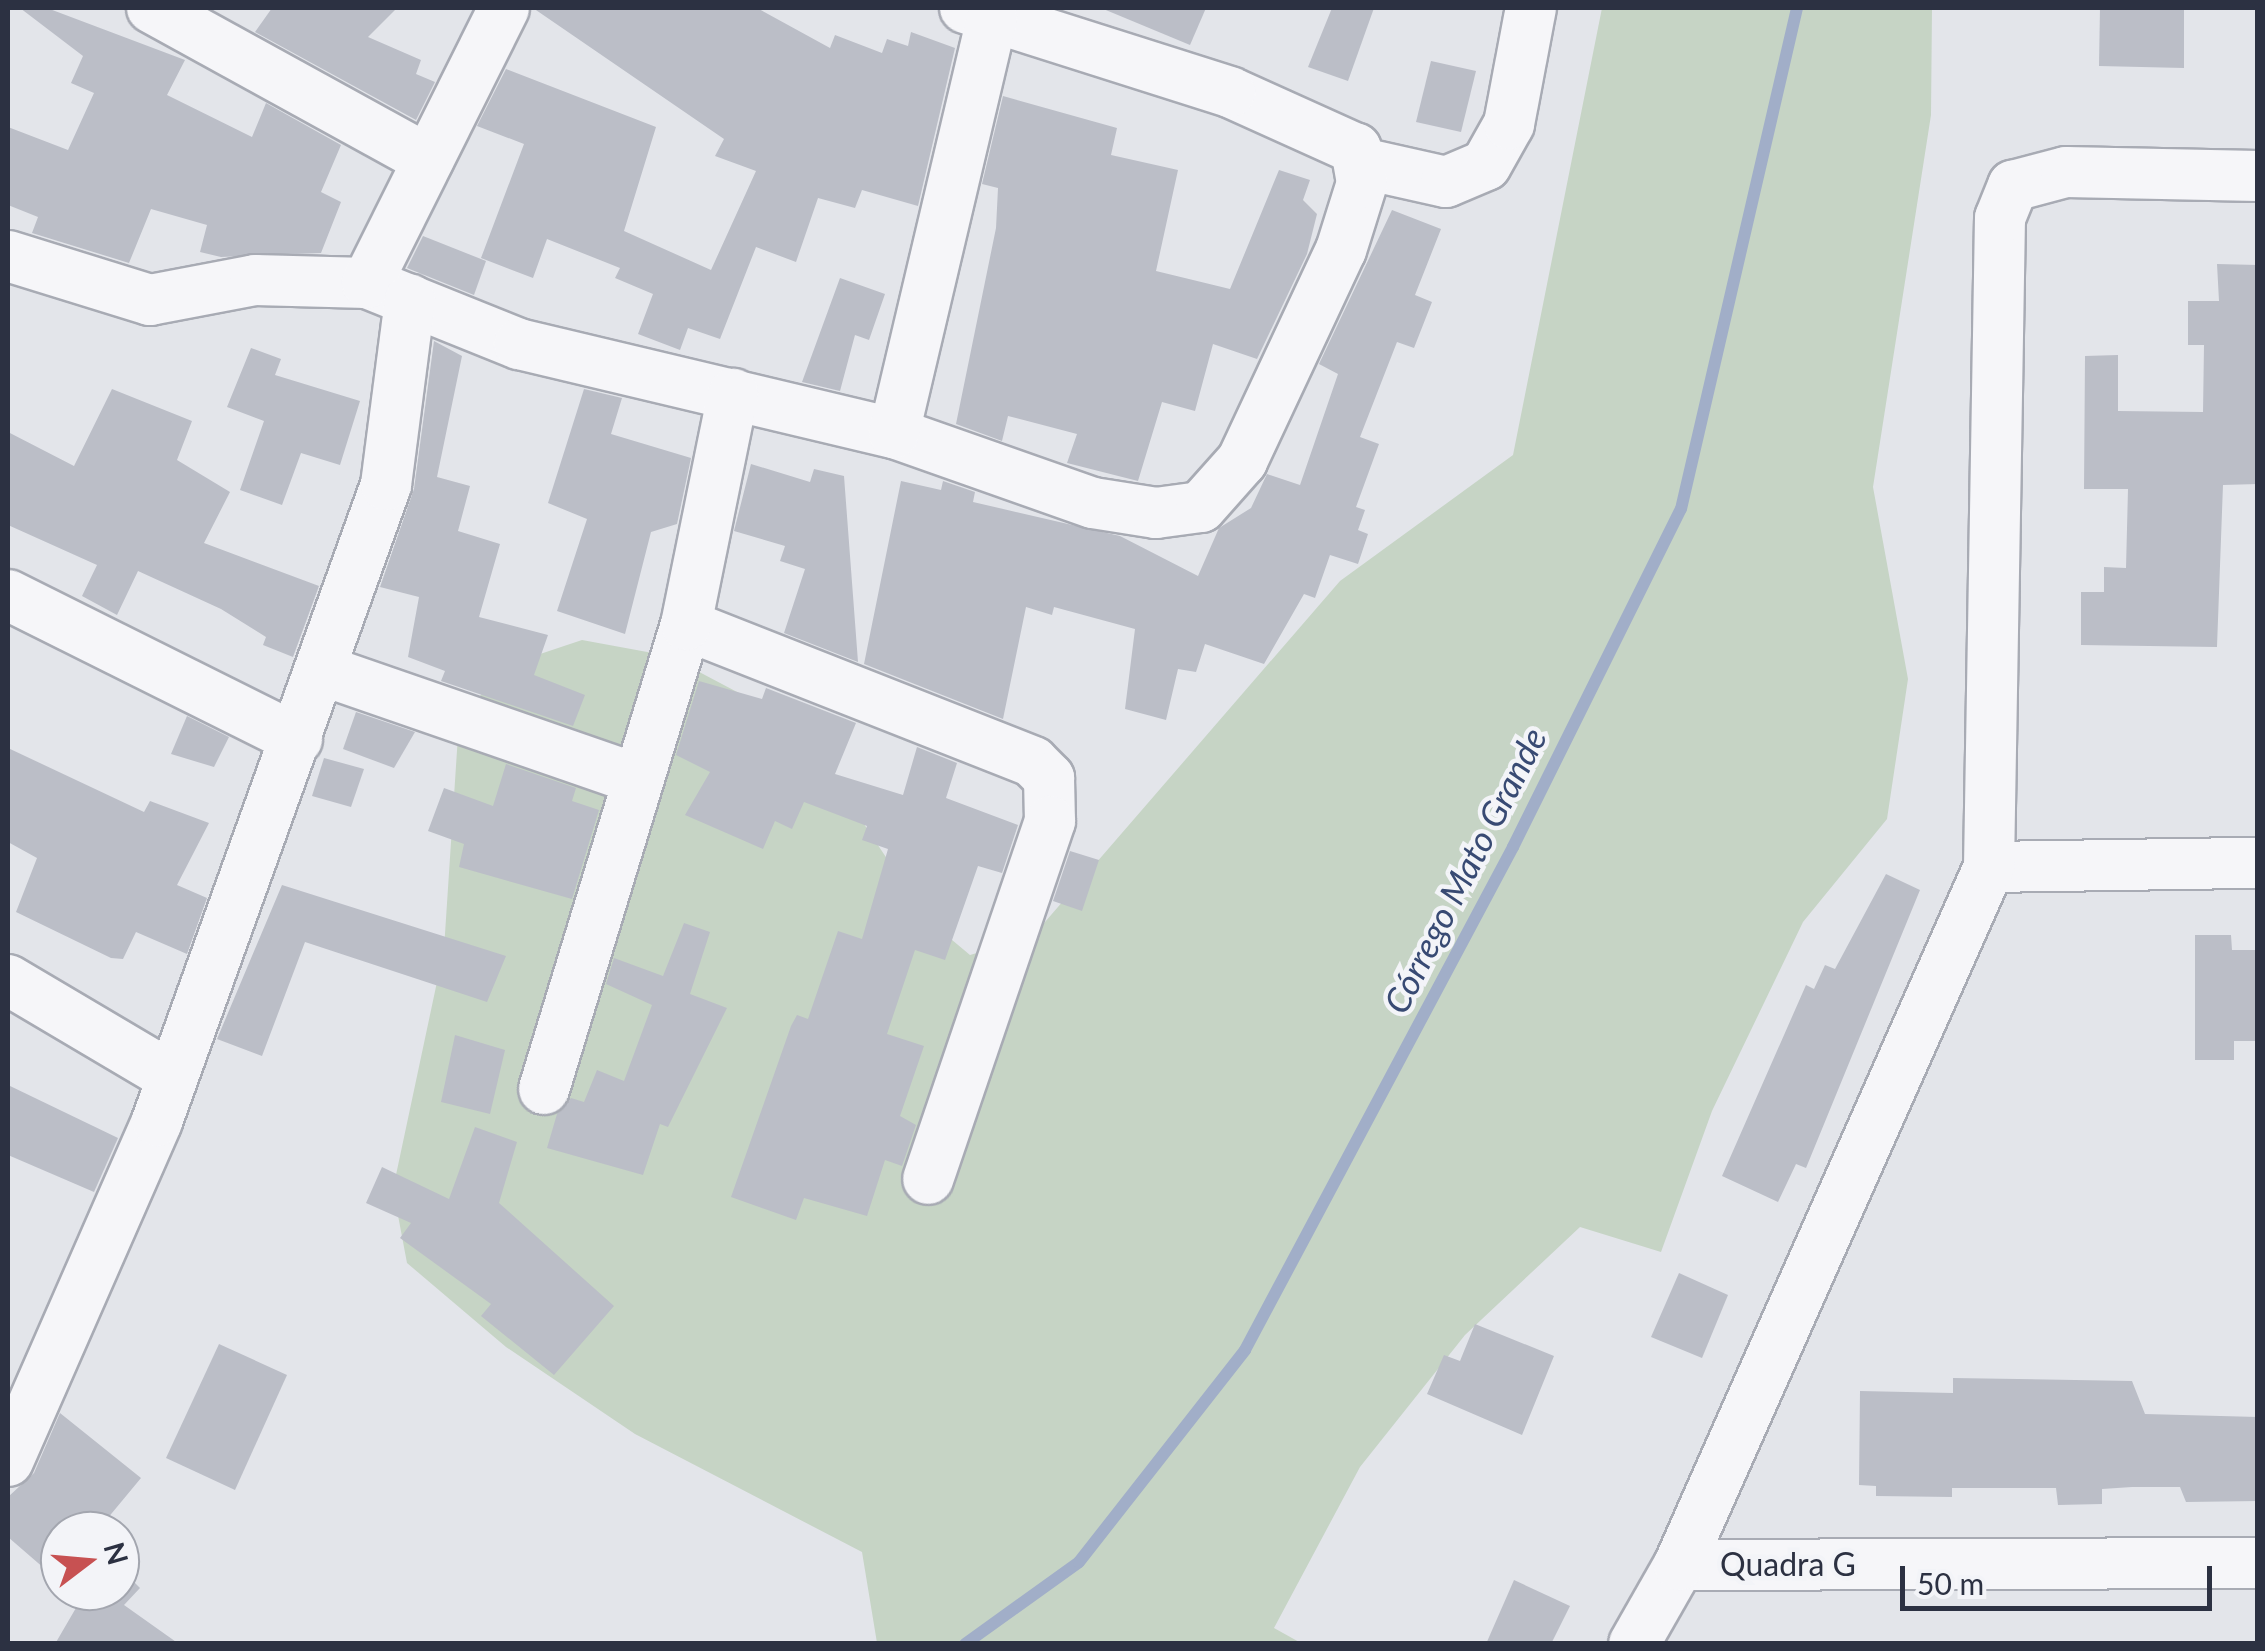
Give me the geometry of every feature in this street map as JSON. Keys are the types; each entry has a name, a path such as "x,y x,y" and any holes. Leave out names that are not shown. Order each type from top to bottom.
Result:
{"street":[{"path":"152,8 428,160"},
{"path":"8,1460 156,1121 167,1074 298,739 386,485 388,292 428,160 504,8"},
{"path":"894,434 978,13 1230,92 1347,141 1361,163 1446,182 1486,164 1510,124 1531,8"},
{"path":"8,256 150,300 255,280 388,292 518,344 894,434 1094,504 1156,514 1200,507 1242,462 1278,392 1341,250 1361,163"},
{"path":"1634,1644 1678,1565 1989,867 2000,218 2013,186 2066,172 2258,176"},
{"path":"544,1089 634,778 686,625 733,394"},
{"path":"8,594 298,739"},
{"path":"686,625 1034,762 1050,778 1050,820 928,1179"},
{"path":"322,670 634,778"},
{"path":"1989,867 2258,863"},
{"path":"8,980 167,1074"},
{"name":"Quadra G","path":"1678,1565 2258,1563"}],"green space":[{"path":"1602,8 1932,8 1931,115 1873,487 1908,679 1887,819 1803,922 1712,1111 1661,1252 1580,1227 1465,1335 1360,1467 1274,1628 1301,1643 877,1643 862,1552 635,1434 506,1347 407,1263 393,1189 444,949 459,720 507,665 582,640 669,656 756,702 848,800 927,919 970,955 1032,937 1340,581 1513,455"}],"building":[{"path":"20,8 47,8 185,60 167,95 252,137 266,103 341,145 321,192 341,202 321,253 221,257 200,252 207,225 151,209 129,263 32,233 38,217 8,205 8,127 68,150 94,93 71,83 83,56"},
{"path":"272,8 397,8 368,37 421,60 416,74 435,82 416,120 255,32"},
{"path":"533,8 757,8 830,48 835,35 882,53 887,39 908,46 911,32 955,48 918,206 862,190 855,208 818,198 796,262 756,247 720,339 688,328 680,350 638,334 653,294 615,278 620,268 547,239 533,278 481,258 524,144 477,126 506,69 656,127 624,231 711,270 756,171 715,156 724,139"},
{"path":"1101,8 1206,8 1190,45"},
{"path":"1332,8 1374,8 1348,81 1308,67"},
{"path":"2100,8 2184,8 2184,68 2099,66"},
{"path":"1431,61 1476,71 1461,132 1416,122"},
{"path":"1003,96 1117,128 1111,155 1178,170 1156,271 1230,289 1279,170 1310,180 1303,200 1317,214 1307,254 1257,359 1213,344 1195,411 1162,402 1138,481 1067,463 1077,434 1008,416 1002,441 956,424 996,228 998,188 982,184"},
{"path":"1392,210 1441,229 1415,295 1432,302 1414,348 1397,342 1360,437 1379,444 1356,507 1365,510 1358,530 1368,534 1358,564 1330,555 1315,598 1304,594 1264,664 1205,644 1196,672 1178,669 1166,720 1125,709 1135,629 1054,607 1052,615 1026,607 1003,719 864,664 901,481 941,490 943,481 975,492 973,502 1120,536 1198,576 1219,528 1251,508 1267,474 1300,485 1338,374 1319,364"},
{"path":"423,236 486,261 474,295 407,268"},
{"path":"2217,264 2258,265 2258,484 2223,485 2217,647 2081,645 2081,592 2104,592 2104,567 2126,568 2128,489 2084,489 2085,356 2118,355 2118,411 2203,412 2204,345 2188,345 2188,301 2219,301"},
{"path":"840,278 885,294 869,340 855,335 840,391 802,382"},
{"path":"434,341 462,356 437,477 470,486 458,531 500,544 479,617 548,635 534,675 585,695 573,726 441,681 445,671 408,657 419,597 380,587 414,489"},
{"path":"251,348 281,359 275,375 360,401 340,465 301,453 282,505 240,490 264,421 227,407"},
{"path":"112,389 192,421 177,460 230,492 204,543 319,586 293,657 263,645 266,637 221,609 138,571 117,615 82,596 97,565 8,525 8,432 74,466"},
{"path":"584,389 622,398 611,434 691,458 677,524 651,532 625,634 557,611 587,519 548,503"},
{"path":"751,464 810,482 814,469 844,476 858,662 784,633 805,569 780,561 785,546 734,531"},
{"path":"699,681 762,699 766,688 856,723 835,774 903,795 917,747 957,763 946,798 1018,825 1002,873 978,866 945,960 915,950 887,1034 924,1046 900,1116 916,1125 902,1166 885,1160 867,1216 804,1198 796,1220 731,1197 791,1026 797,1015 808,1019 838,931 862,939 888,849 862,840 867,826 804,802 792,829 775,821 763,849 685,815 710,772 676,755"},
{"path":"356,712 415,732 394,768 343,749"},
{"path":"187,716 229,737 214,767 171,754"},
{"path":"8,748 144,812 150,801 209,823 177,885 207,898 187,954 136,932 123,959 111,958 16,912 37,858 8,842"},
{"path":"324,758 364,769 351,807 312,796"},
{"path":"506,764 576,788 572,801 599,810 572,899 459,867 464,844 428,831 444,788 493,806"},
{"path":"1070,851 1099,860 1082,911 1053,901"},
{"path":"1886,874 1920,890 1806,1168 1796,1164 1778,1202 1722,1176 1806,985 1814,989 1825,965 1835,969"},
{"path":"282,885 506,956 487,1002 305,942 262,1056 217,1039"},
{"path":"684,923 710,932 690,994 727,1008 668,1127 660,1124 643,1175 547,1148 557,1114 571,1098 584,1102 597,1070 624,1081 652,1005 606,984 614,958 663,976"},
{"path":"2195,935 2231,935 2232,950 2258,950 2258,1041 2234,1041 2234,1060 2195,1060"},
{"path":"455,1035 505,1050 490,1114 441,1102"},
{"path":"8,1085 118,1138 94,1192 8,1155"},
{"path":"475,1127 517,1142 499,1203 614,1306 554,1375 481,1316 491,1304 400,1238 411,1223 366,1203 382,1167 449,1199"},
{"path":"1679,1273 1728,1295 1702,1358 1651,1337"},
{"path":"1475,1324 1554,1356 1522,1435 1427,1394 1444,1355 1460,1361"},
{"path":"219,1344 287,1375 235,1490 166,1458"},
{"path":"1953,1378 2132,1381 2145,1414 2258,1417 2258,1501 2186,1502 2180,1487 2132,1487 2102,1489 2102,1504 2058,1505 2056,1488 1952,1488 1952,1497 1876,1496 1876,1486 1859,1485 1860,1391 1953,1393"},
{"path":"60,1413 141,1478 114,1511 40,1511 40,1565 8,1537 8,1497 34,1473"},
{"path":"1514,1580 1570,1606 1551,1644 1486,1644"},
{"path":"74,1611 132,1611 179,1644 55,1644"}],"waterway":[{"name":"Córrego Mato Grande","path":"965,1644 1079,1562 1245,1350 1513,847 1681,509 1797,8"}]}
